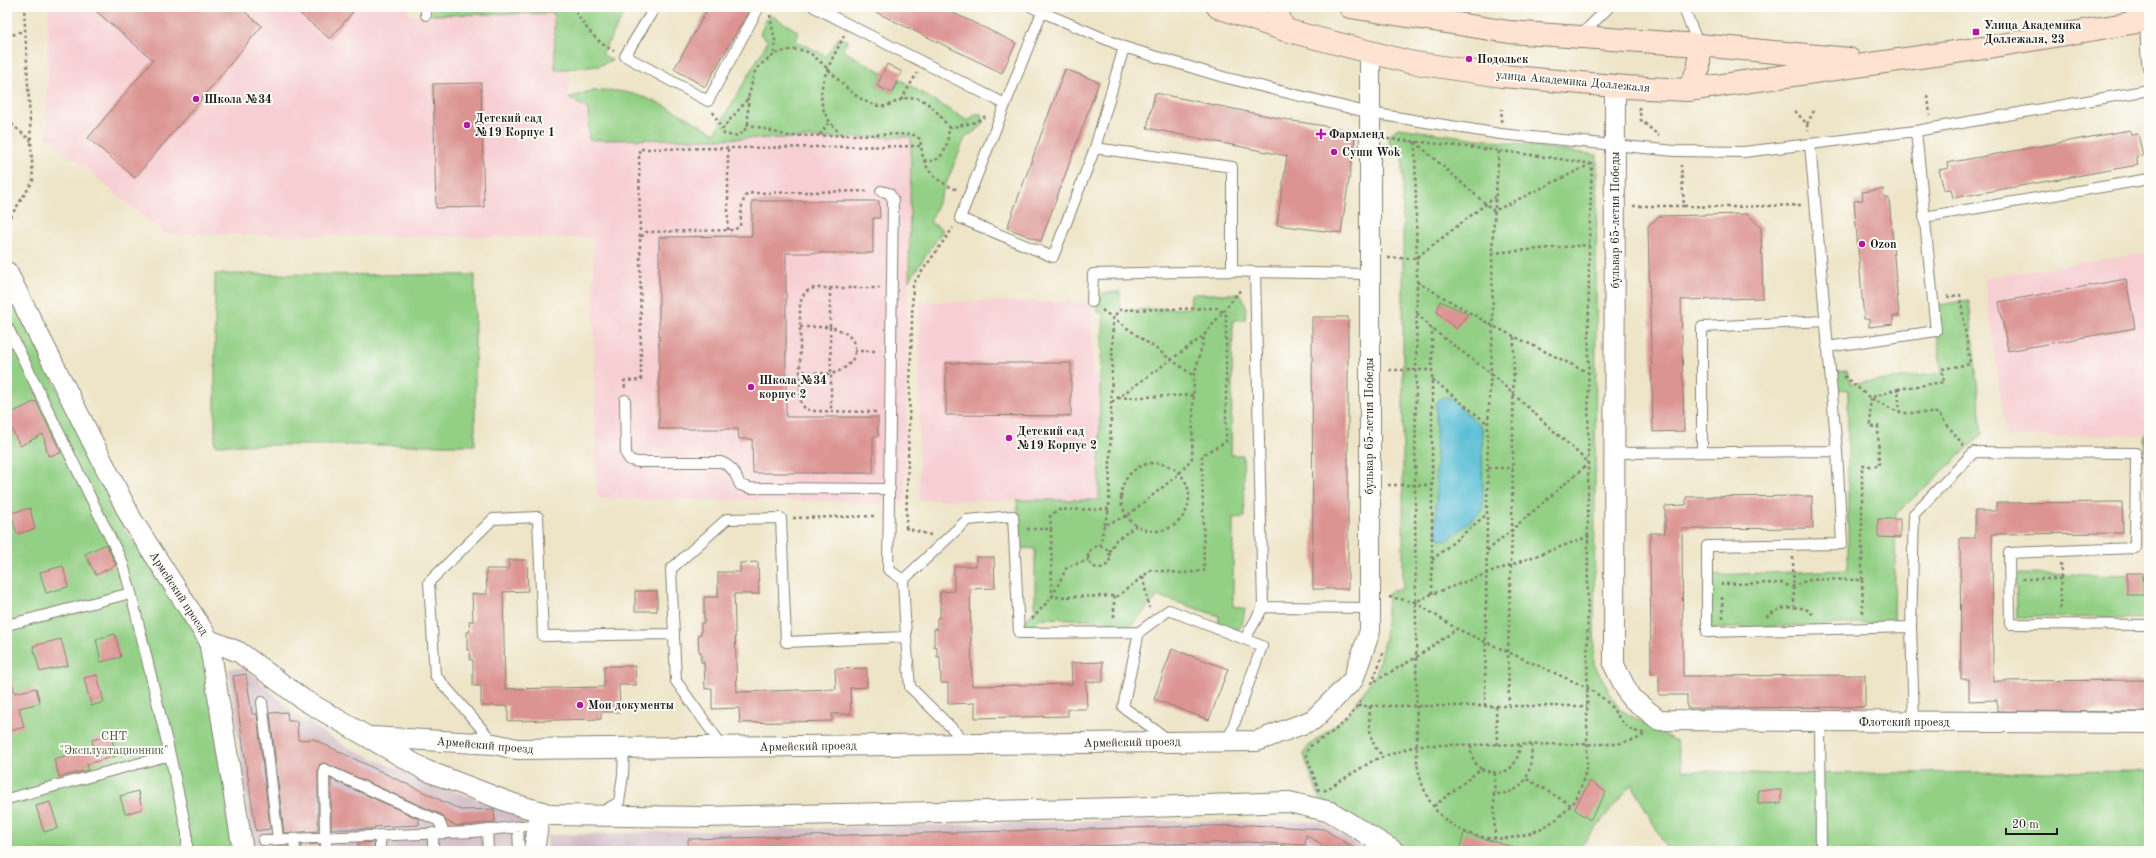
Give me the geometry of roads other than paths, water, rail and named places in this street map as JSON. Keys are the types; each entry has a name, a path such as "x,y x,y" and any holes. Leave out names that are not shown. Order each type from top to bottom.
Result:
{"main road":[{"name":"улица Академика Доллежаля","path":"1218,7 1284,30 1409,62 1502,76 1615,86 1688,90 1983,48 2146,16"},
{"path":"1280,7 1280,23 1284,30"},
{"name":"улица Академика Доллежаля","path":"1361,8 1509,32 1886,62"},
{"path":"1688,90 1699,68 1699,46"}],"street":[{"name":"бульвар 65-летия Победы","path":"1257,740 1313,720 1353,680 1370,631 1370,53"},
{"name":"бульвар 65-летия Победы","path":"1615,86 1614,665 1630,697 1653,727"},
{"name":"Армейский проезд","path":"7,272 132,520 209,640 239,652 304,700 368,737 494,744 517,749 1257,740"},
{"path":"209,640 243,851"},
{"name":"Флотский проезд","path":"1653,727 1820,721 2149,723"},
{"path":"368,737 426,770 511,804 539,818 552,815 703,817 1107,808 1289,802 1331,812 1394,851"},
{"path":"534,851 539,818"}],"lane":[{"path":"655,7 626,56 708,101 764,9"},
{"path":"814,7 1005,104"},
{"path":"1032,7 1124,47 1223,77 1370,113 1500,134 1615,155 1675,151 1744,152 1810,144 1916,131 2149,90"},
{"path":"1577,37 1588,29 1609,7"},
{"path":"1683,7 1699,46"},
{"path":"1042,12 960,218 1053,257 1095,148 1124,47"},
{"path":"2146,16 2145,56 2149,71"},
{"path":"1827,347 1936,331 1916,131"},
{"path":"1810,144 1837,451 1842,544 1707,546 1707,632 1911,627"},
{"path":"1095,148 1232,167 1232,271"},
{"path":"1924,217 2149,179"},
{"path":"881,191 889,193 893,200 890,516 888,569 904,580"},
{"path":"1092,302 1093,274 1232,271 1255,272 1370,266"},
{"path":"1245,639 1262,607 1255,272"},
{"path":"1702,452 1702,327 1825,321"},
{"path":"7,326 123,564 170,755 187,833 187,851"},
{"path":"625,400 626,454 630,460 638,462 721,462 730,466 735,471 740,485 750,488 890,489"},
{"path":"1615,453 1837,451"},
{"path":"1914,722 1911,627 1914,514 1974,452 2136,453 2135,548 2009,553 2010,624 2149,625"},
{"path":"968,744 910,687 904,580 967,520 1014,516 1019,633 1139,632 1169,610 1262,646 1228,741"},
{"path":"494,744 435,675 429,582 492,519 538,517 543,636 674,634"},
{"path":"723,747 676,681 671,569 727,519 781,518 786,642 906,637"},
{"path":"7,626 131,593"},
{"path":"1262,607 1370,608"},
{"path":"1139,632 1123,707 1171,742"},
{"path":"262,702 278,839"},
{"path":"1820,721 1821,851"},
{"path":"597,815 619,802 624,775 624,748"},
{"path":"7,799 170,755"},
{"path":"328,851 325,837 324,770 439,821 444,833"},
{"path":"263,840 433,834 487,830 518,827 539,818"},
{"path":"518,827 519,851"},
{"path":"487,830 488,851"},
{"path":"433,834 433,851"},
{"path":"380,835 380,851"},
{"path":"294,839 294,851"},
{"path":"1263,851 1283,851"}],"water":[{"path":"1445,397 1449,398 1482,428 1483,507 1481,512 1449,539 1441,540 1436,534 1436,404 1439,399"}],"place":[{"name":"Улица Академика Доллежаля, 23","path":"1976,32"},
{"name":"Подольск","path":"1469,59"},
{"name":"Школа №34","path":"196,99"},
{"name":"Детский сад №19 Корпус 1","path":"467,125"},
{"name":"Фармленд","path":"1321,134"},
{"name":"Суши Wok","path":"1334,152"},
{"name":"Ozon","path":"1862,244"},
{"name":"Школа №34 корпус 2","path":"751,387"},
{"name":"Детский сад №19 Корпус 2","path":"1009,438"},
{"name":"Мои документы","path":"580,705"}],"park label":[{"name":"СНТ \"Эксплуатационник\"","path":"114,743"}]}
